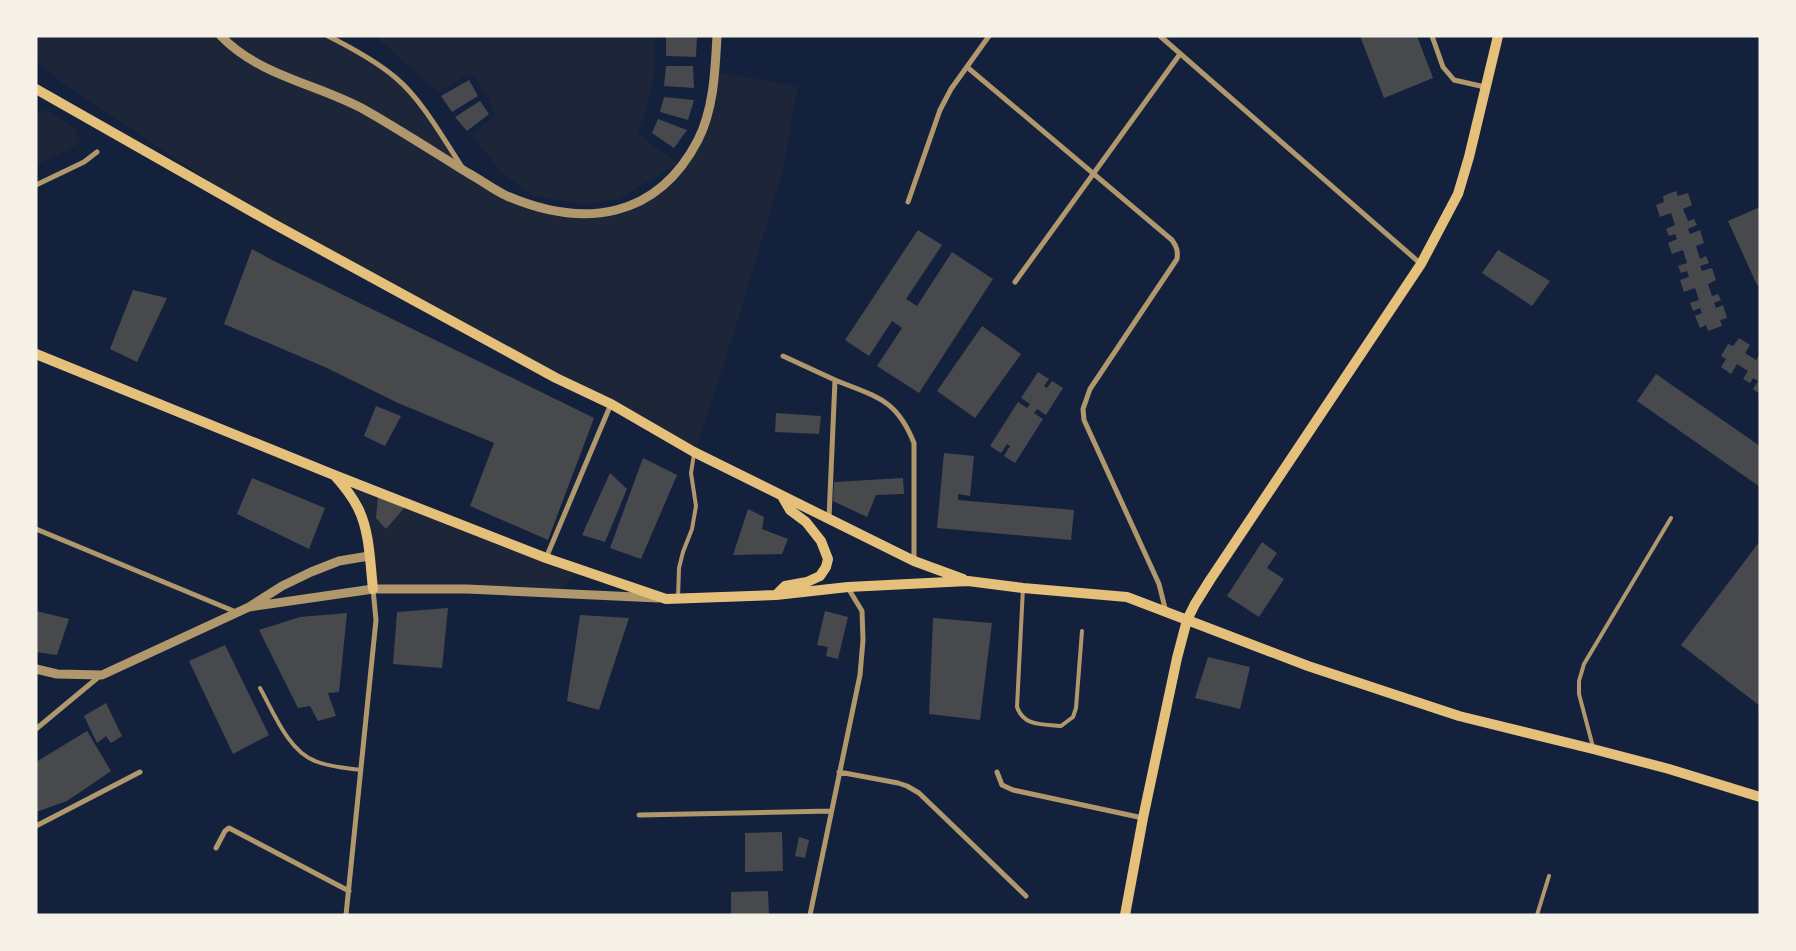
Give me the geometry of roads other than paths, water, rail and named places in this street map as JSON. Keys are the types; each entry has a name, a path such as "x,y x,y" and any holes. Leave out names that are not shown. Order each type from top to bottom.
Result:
{"main road":[{"path":"1125,915 1143,818 1177,658 1187,620 1210,580 1421,264 1458,194 1469,157 1498,36"},
{"path":"36,89 272,222 556,378 611,404 694,452 914,562 968,581"},
{"path":"36,354 334,475 546,558 666,599 776,595 848,588 968,581 1127,597 1308,666 1459,716 1669,769 1760,797"},
{"path":"334,475 349,492 359,510 365,528 373,589"},
{"path":"776,595 785,586 807,582 820,576 828,559 820,541 806,522 790,510 782,496"}],"street":[{"path":"221,36 249,60 356,105 506,195 544,209 578,214 605,214 634,205 657,190 678,170 698,139 709,106 715,72 717,36"},
{"path":"328,36 356,50 397,79 424,110 463,170"},
{"path":"908,202 940,110 951,89 989,36"},
{"path":"1160,36 1421,264"},
{"path":"1432,36 1443,67 1454,80 1485,87"},
{"path":"1015,282 1180,54"},
{"path":"967,67 1172,240 1178,252 1177,259 1090,389 1083,409 1084,420 1159,584 1166,612"},
{"path":"36,186 84,162 97,152"},
{"path":"783,356 881,399 898,412 907,426 914,443 914,562"},
{"path":"829,519 835,380"},
{"path":"546,558 611,404"},
{"path":"36,529 236,612"},
{"path":"250,607 282,586 311,572 339,561 369,556"},
{"path":"810,915 860,674 863,640 862,611 848,588"},
{"path":"346,915 376,620 373,589"},
{"path":"36,729 102,675 191,632 250,607 373,589 467,590 666,599"},
{"path":"36,669 58,674 102,675"},
{"path":"36,826 140,772"},
{"path":"839,772 898,783 919,793 1026,896"},
{"path":"997,772 1002,785 1013,790 1143,818"},
{"path":"639,815 831,811"},
{"path":"216,848 225,831 229,828 349,891"}],"lane":[{"path":"678,599 679,568 682,552 692,529 696,506 691,473 694,452"},
{"path":"1593,749 1579,694 1579,681 1584,664 1671,518"},
{"path":"1024,588 1016,707 1019,715 1026,720 1034,723 1061,726 1073,717 1076,708 1082,631"},
{"path":"260,688 290,741 300,752 314,761 361,770"},
{"path":"1537,915 1549,876"}]}
